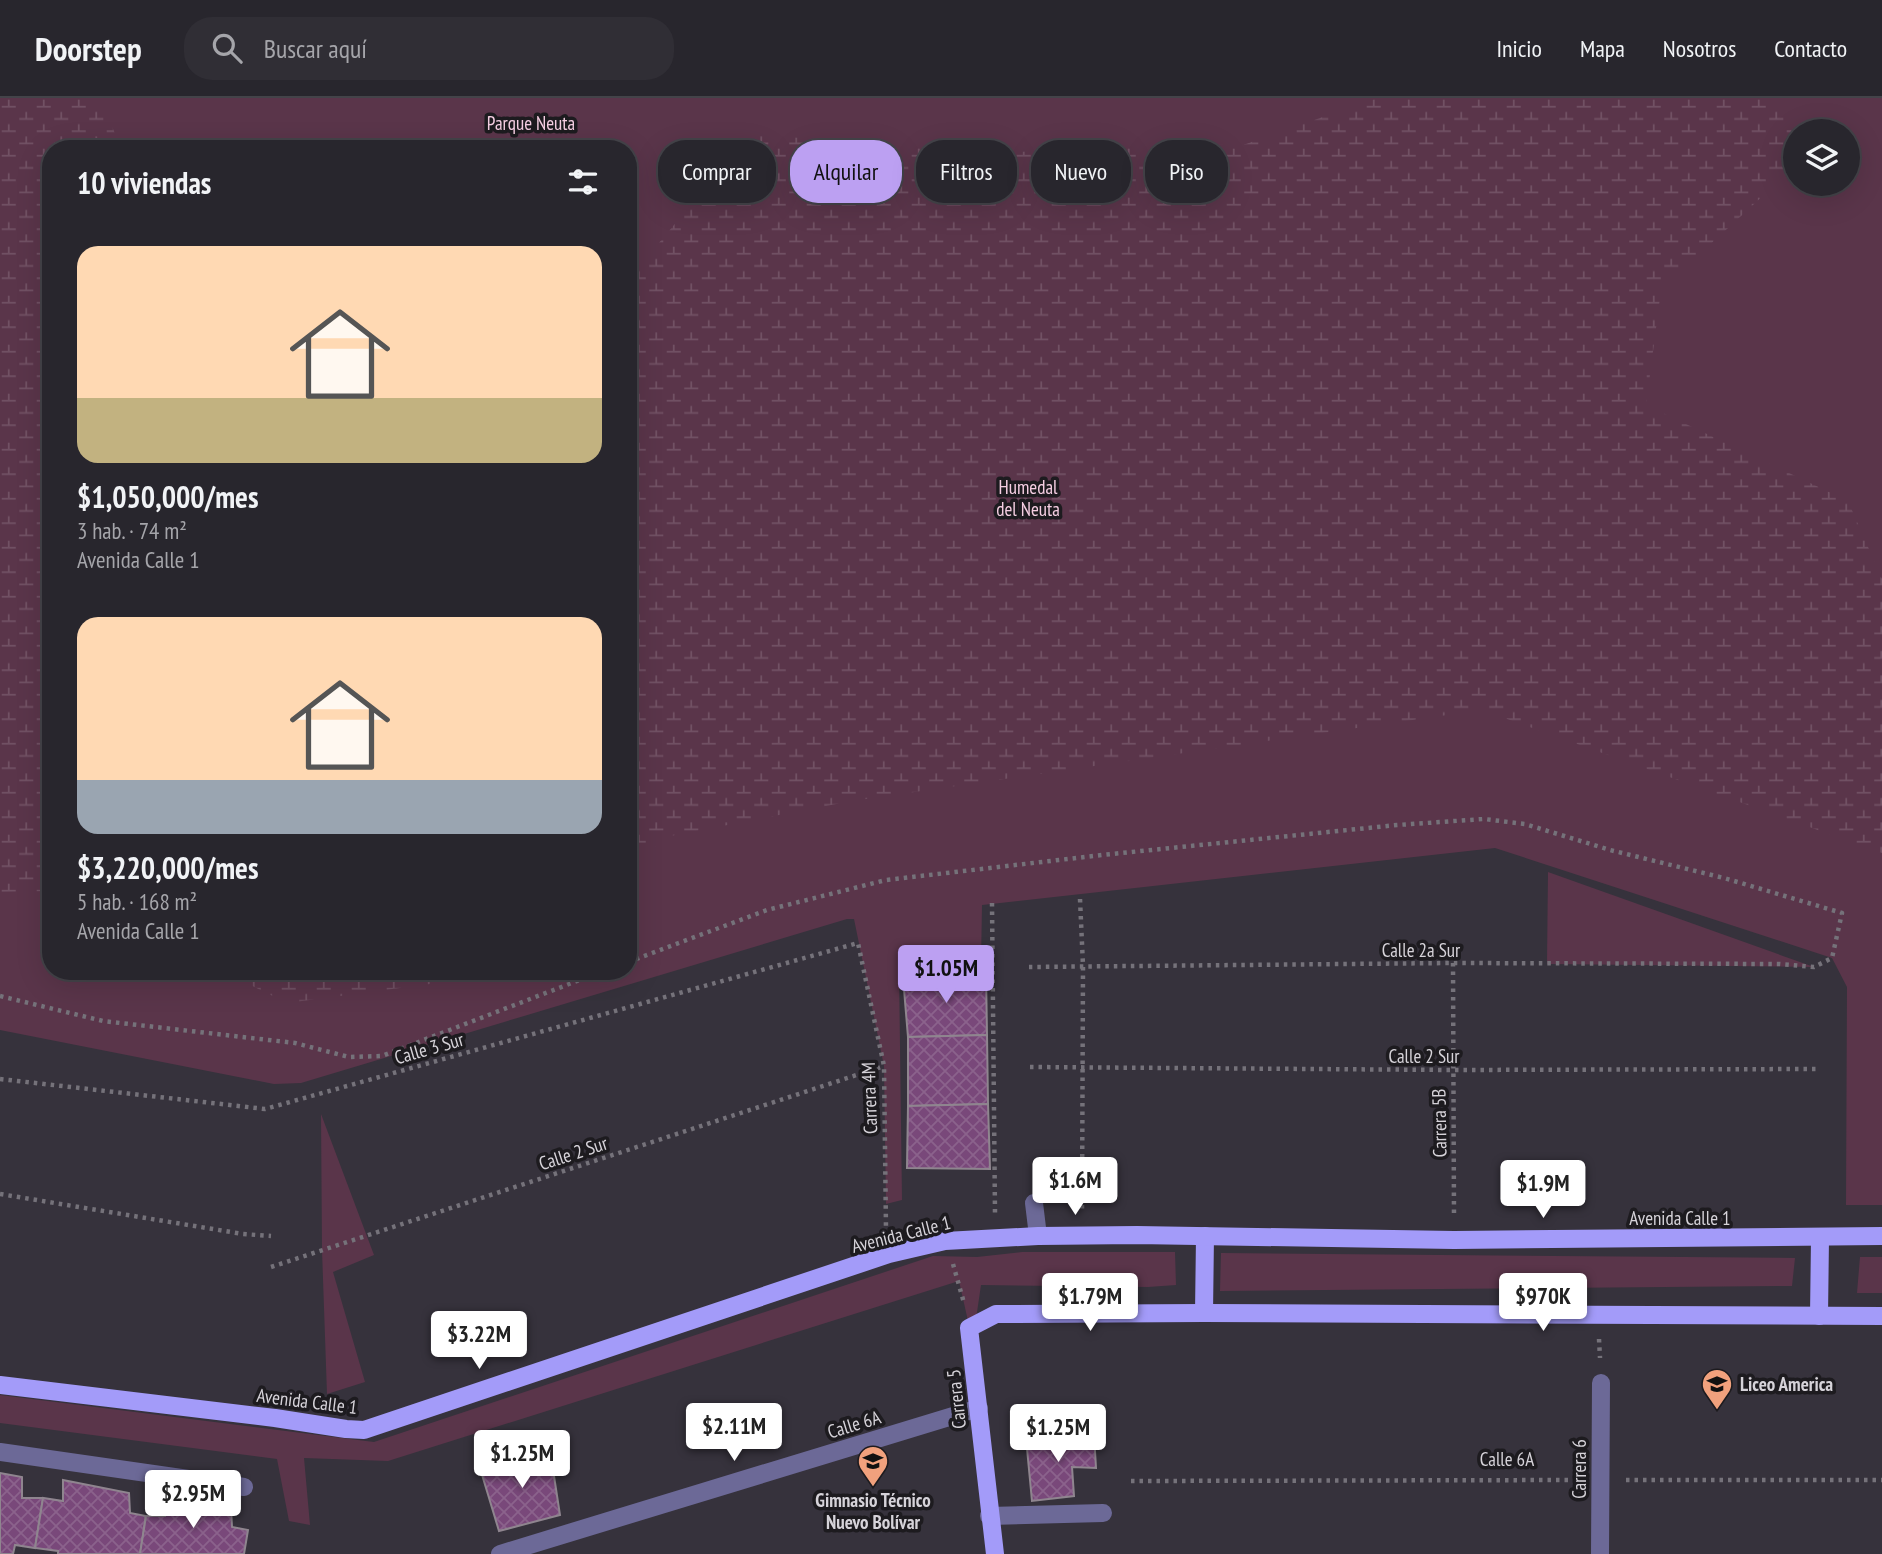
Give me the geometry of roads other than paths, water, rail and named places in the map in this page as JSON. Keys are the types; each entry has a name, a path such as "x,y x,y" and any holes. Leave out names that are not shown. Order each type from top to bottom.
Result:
{"main road":[{"name":"Avenida Calle 1","path":"0,1385 363,1430 889,1254 945,1241 1137,1235 1454,1240 1882,1237"},
{"path":"1205,1236 1204,1313 1882,1316"},
{"path":"1819,1316 1821,1238"},
{"name":"Carrera 5","path":"995,1554 969,1328 996,1314 1204,1313"}],"street":[{"path":"1035,1210 1038,1236"},
{"name":"Carrera 6","path":"1600,1554 1601,1383"},
{"name":"Calle 6A","path":"500,1554 979,1408"},
{"path":"0,1452 244,1487"},
{"path":"989,1516 1103,1513"}],"place":[{"name":"Liceo America","path":"1717,1411"},
{"name":"Gimnasio Técnico Nuevo Bolívar","path":"873,1488"}],"park label":[{"name":"Parque Neuta","path":"531,123"},
{"name":"Humedal del Neuta","path":"1028,498"}]}
